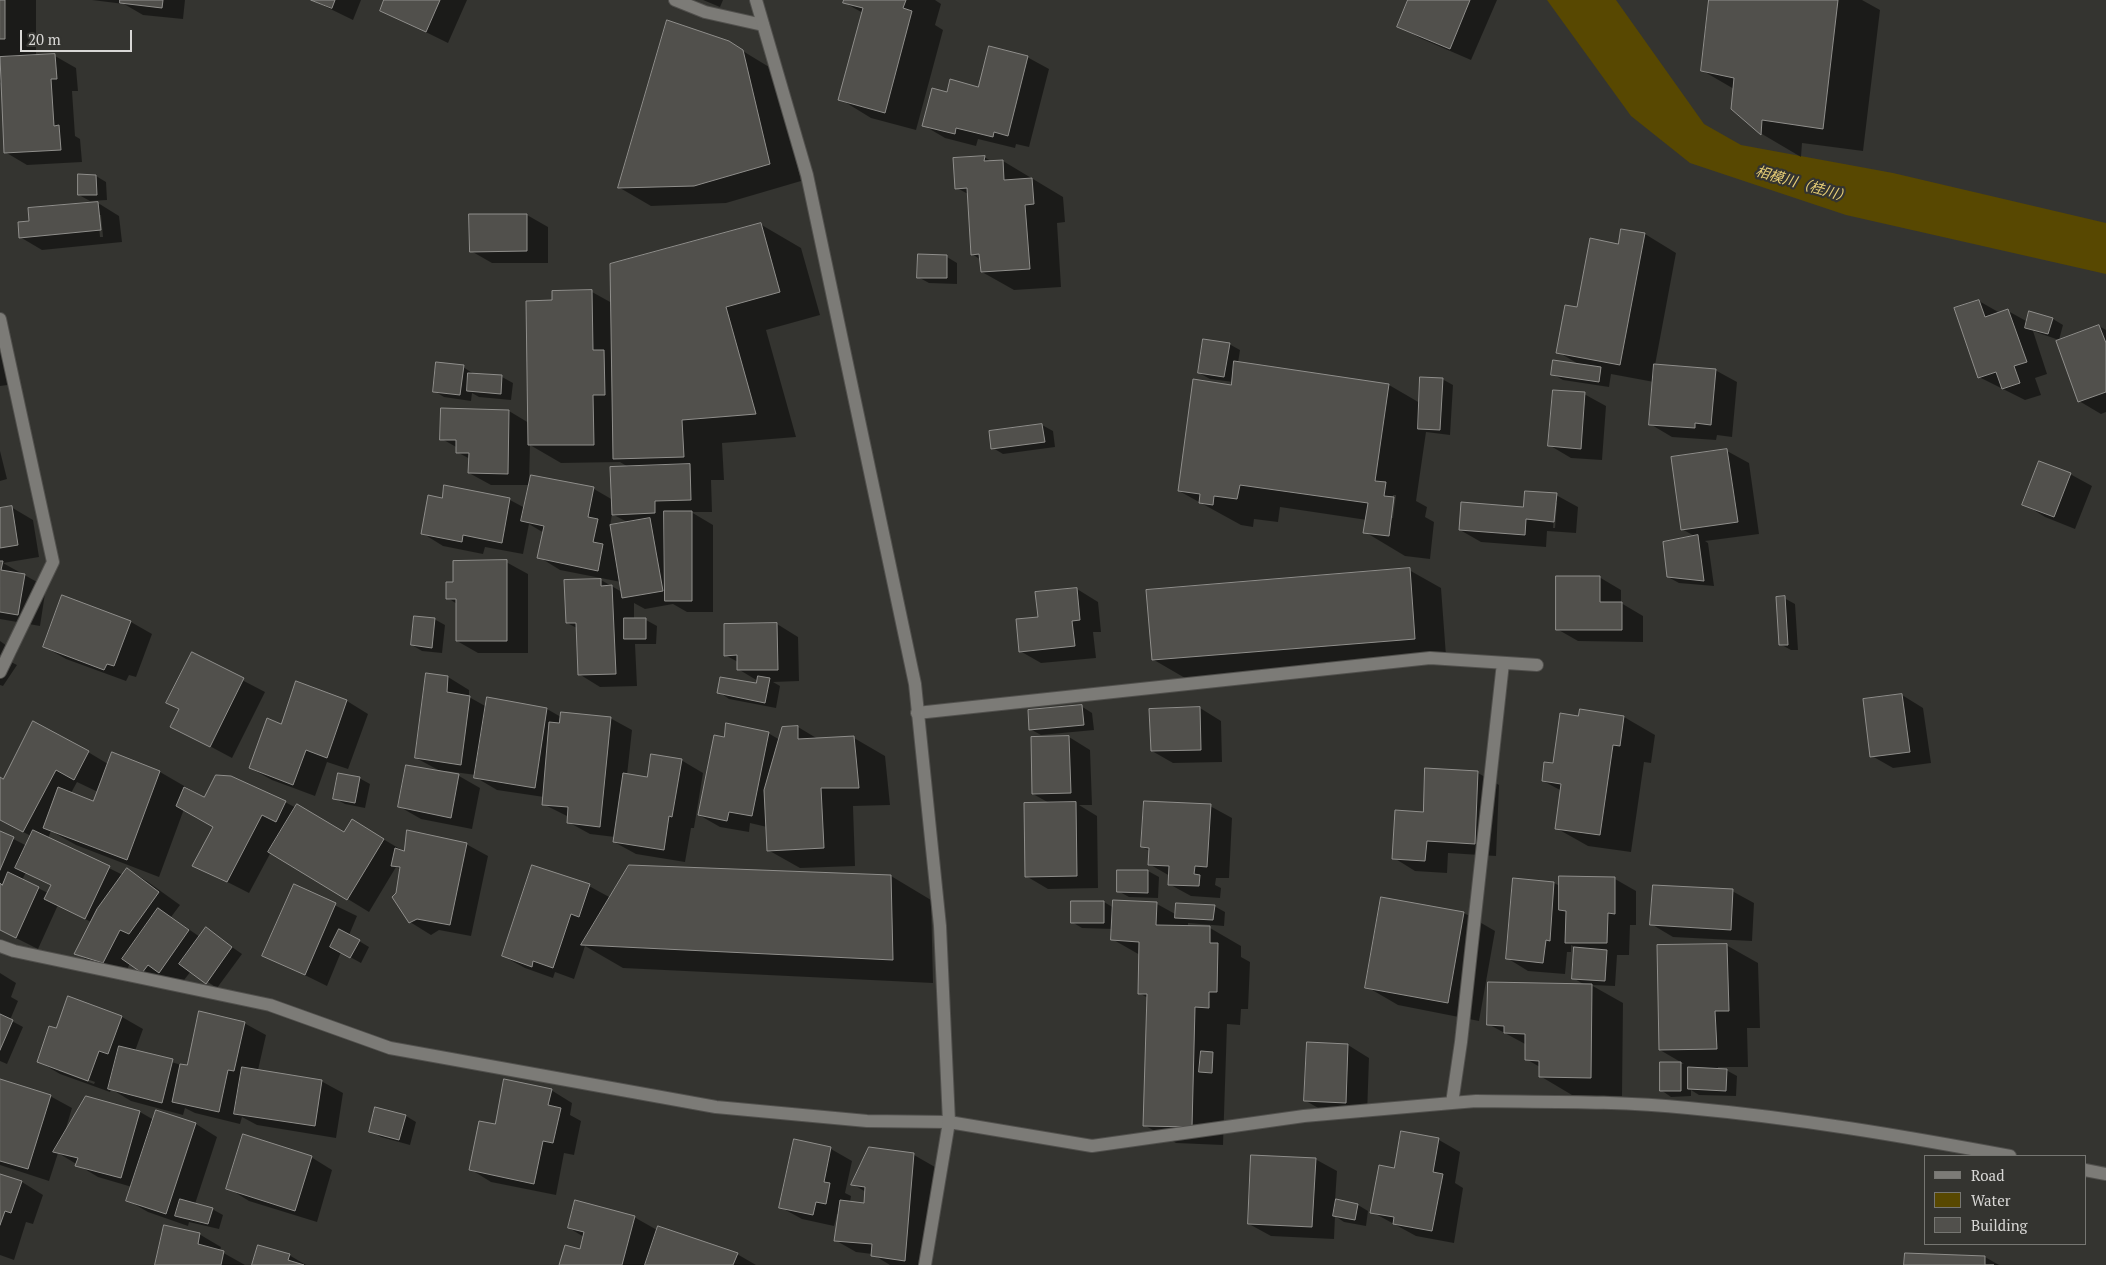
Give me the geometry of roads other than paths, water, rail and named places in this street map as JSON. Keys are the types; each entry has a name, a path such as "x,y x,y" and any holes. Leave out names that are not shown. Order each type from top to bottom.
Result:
{"street":[{"path":"675,0 705,12 763,24"},
{"path":"756,0 807,175 915,684 940,926 949,1122 925,1265"},
{"path":"0,319 53,562 0,672"},
{"path":"917,713 1430,658 1537,665"},
{"path":"1452,1102 1461,1042 1503,663"},
{"path":"0,946 14,951 270,1005 390,1048 716,1107 867,1121 949,1122 1092,1146 1304,1116 1452,1102 1514,1102 1688,1108 1867,1130 2004,1155"},
{"path":"2086,1170 2106,1174"}],"water":[{"name":"相模川（桂川）","path":"1547,0 1616,0 1704,124 1741,145 1893,173 2106,223 2106,274 1846,215 1690,163 1631,116"}]}
